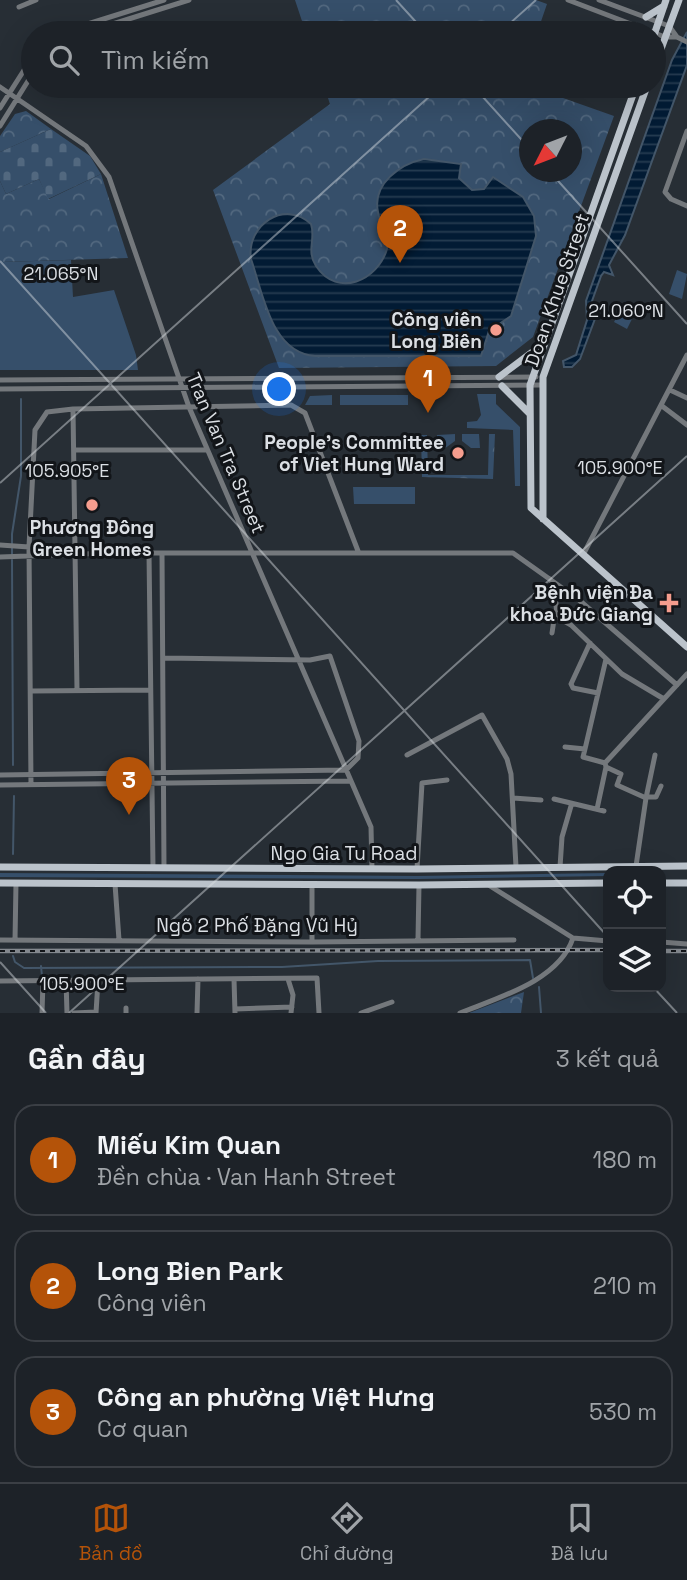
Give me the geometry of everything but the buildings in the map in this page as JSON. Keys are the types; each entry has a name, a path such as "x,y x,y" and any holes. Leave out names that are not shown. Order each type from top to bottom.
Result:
{"main road":[{"path":"666,34 679,0"},
{"path":"646,17 665,3"},
{"path":"659,21 665,3"},
{"name":"Doan Khue Street","path":"543,519 531,508 531,381 632,98"},
{"name":"Doan Khue Street","path":"543,519 542,381 643,98"},
{"path":"499,377 544,344"},
{"path":"502,386 530,414"},
{"path":"543,519 687,647"},
{"name":"Ngo Gia Tu Road","path":"0,867 417,869 603,866"},
{"name":"Ngo Gia Tu Road","path":"666,866 687,866"},
{"name":"Ngo Gia Tu Road","path":"0,883 419,886 603,883"},
{"path":"666,883 687,883"}],"street":[{"path":"19,7 36,0"},
{"path":"97,21 164,0"},
{"path":"122,21 189,0"},
{"path":"568,0 618,21"},
{"path":"599,0 656,21"},
{"path":"666,25 687,42"},
{"path":"666,37 678,37"},
{"path":"0,108 21,75"},
{"name":"Tran Van Tra Street","path":"0,87 86,146 109,177 188,407 371,827 372,869"},
{"path":"0,126 21,93"},
{"path":"687,131 665,192 671,199 687,206"},
{"path":"583,555 670,390 684,369 687,355"},
{"path":"0,380 499,377 542,381"},
{"path":"0,389 502,386 531,381"},
{"path":"670,390 687,398"},
{"path":"31,785 29,547 35,430 47,412 73,409 291,405 304,413 358,551"},
{"path":"662,406 687,425"},
{"path":"73,409 77,690"},
{"path":"74,450 207,450"},
{"path":"0,545 29,547 39,554"},
{"path":"0,557 29,558 39,554 74,553 358,551 488,551 516,554 549,577 677,685"},
{"path":"149,553 153,868"},
{"path":"162,553 164,868"},
{"path":"549,577 555,591 552,633"},
{"path":"555,613 622,674 664,699"},
{"path":"590,643 571,684 573,688 598,693"},
{"path":"0,775 346,770 358,758 359,741 330,656 310,660 163,658"},
{"path":"606,659 583,757 621,774 617,785 646,798 655,798 661,786"},
{"path":"554,799 571,806 600,810 606,765 687,674"},
{"path":"32,691 150,690"},
{"path":"407,755 482,715 507,759 513,798 516,867"},
{"path":"565,747 584,749"},
{"path":"636,866 655,755"},
{"path":"417,869 422,782 447,780"},
{"path":"0,785 351,781"},
{"path":"513,798 541,800"},
{"path":"560,867 562,837 571,806"},
{"path":"152,820 164,819"},
{"path":"15,940 16,883"},
{"path":"115,884 119,940"},
{"path":"488,884 573,938 603,941"},
{"path":"312,885 312,942"},
{"path":"418,939 419,886"},
{"path":"460,1013 511,993 542,975 569,950 573,938"},
{"name":"Ngõ 2 Phố Đặng Vũ Hỷ","path":"0,940 514,940"},
{"path":"666,942 687,944"},
{"path":"0,981 317,978 319,1013"},
{"path":"197,1013 198,979"},
{"path":"234,979 235,1011 292,1010 293,995 288,979"},
{"path":"66,980 67,1013"},
{"path":"42,1013 43,981"},
{"path":"74,1013 96,1013 98,981"},
{"path":"362,1013 392,1002"}],"green space":[{"path":"295,0 536,0 547,4 541,21 302,21"},
{"path":"328,98 563,98 614,116 533,337 496,366 279,368 213,190 330,104"},
{"path":"26,111 51,129 0,152 0,136 15,114"},
{"path":"51,129 90,156 101,174 48,199 39,179 6,194 0,181 0,152"},
{"path":"101,174 128,258 0,262 0,181 6,194 39,179 49,199"},
{"path":"71,260 73,297 114,290 136,355 138,370 0,370 0,262"},
{"path":"677,270 687,274 682,299 669,294"},
{"path":"625,301 638,307 627,329 614,322"},
{"path":"477,394 496,394 496,404 520,427 520,486 515,486 513,430 467,428 467,422 477,421 481,415"},
{"path":"332,395 332,405 305,405 310,396"},
{"path":"340,395 408,395 408,405 340,405"},
{"path":"455,434 455,441 444,449 436,449 437,435"},
{"path":"462,434 479,434 480,448 471,448 462,441"},
{"path":"489,434 495,434 493,479 422,477 421,435 427,435 428,475 488,475"},
{"path":"353,487 415,487 415,504 354,504"},
{"path":"0,873 417,876 603,873 603,876 418,879 0,877"},
{"path":"524,992 521,1013 469,1013"}],"shaded area":[{"path":"687,32 687,65 625,235 609,265 613,275 604,272 601,276 592,301 599,308 580,359 572,367 564,367 563,361 576,355 587,320 586,301 658,98 666,98 666,77"},
{"path":"424,159 461,164 459,178 472,190 484,189 493,177 523,197 534,216 536,236 511,316 489,331 481,356 315,356 300,352 288,344 271,319 251,259 251,247 261,226 279,215 301,217 311,224 313,261 325,276 335,282 346,283 366,277 382,260 387,249 378,212 379,193 397,171"}],"waterway":[{"path":"12,555 12,534 21,476 21,399"},
{"path":"12,560 13,765"},
{"path":"13,854 14,796"},
{"path":"13,956 15,962 24,968 282,967 378,961 530,960 533,978"},
{"path":"41,966 42,976"},
{"path":"539,987 541,1013"}],"railway":[{"path":"0,951 603,950"},
{"path":"666,951 687,951"}],"place":[{"name":"Long Bien Park","path":"400,263"},
{"name":"Công viên Long Biên","path":"496,330"},
{"name":"Miếu Kim Quan","path":"428,413"},
{"name":"People's Committee of Viet Hung Ward","path":"458,453"},
{"name":"Phương Đông Green Homes","path":"92,505"},
{"name":"Bệnh viện Đa khoa Đức Giang","path":"669,603"},
{"name":"Công an phường Việt Hưng","path":"129,815"}]}
